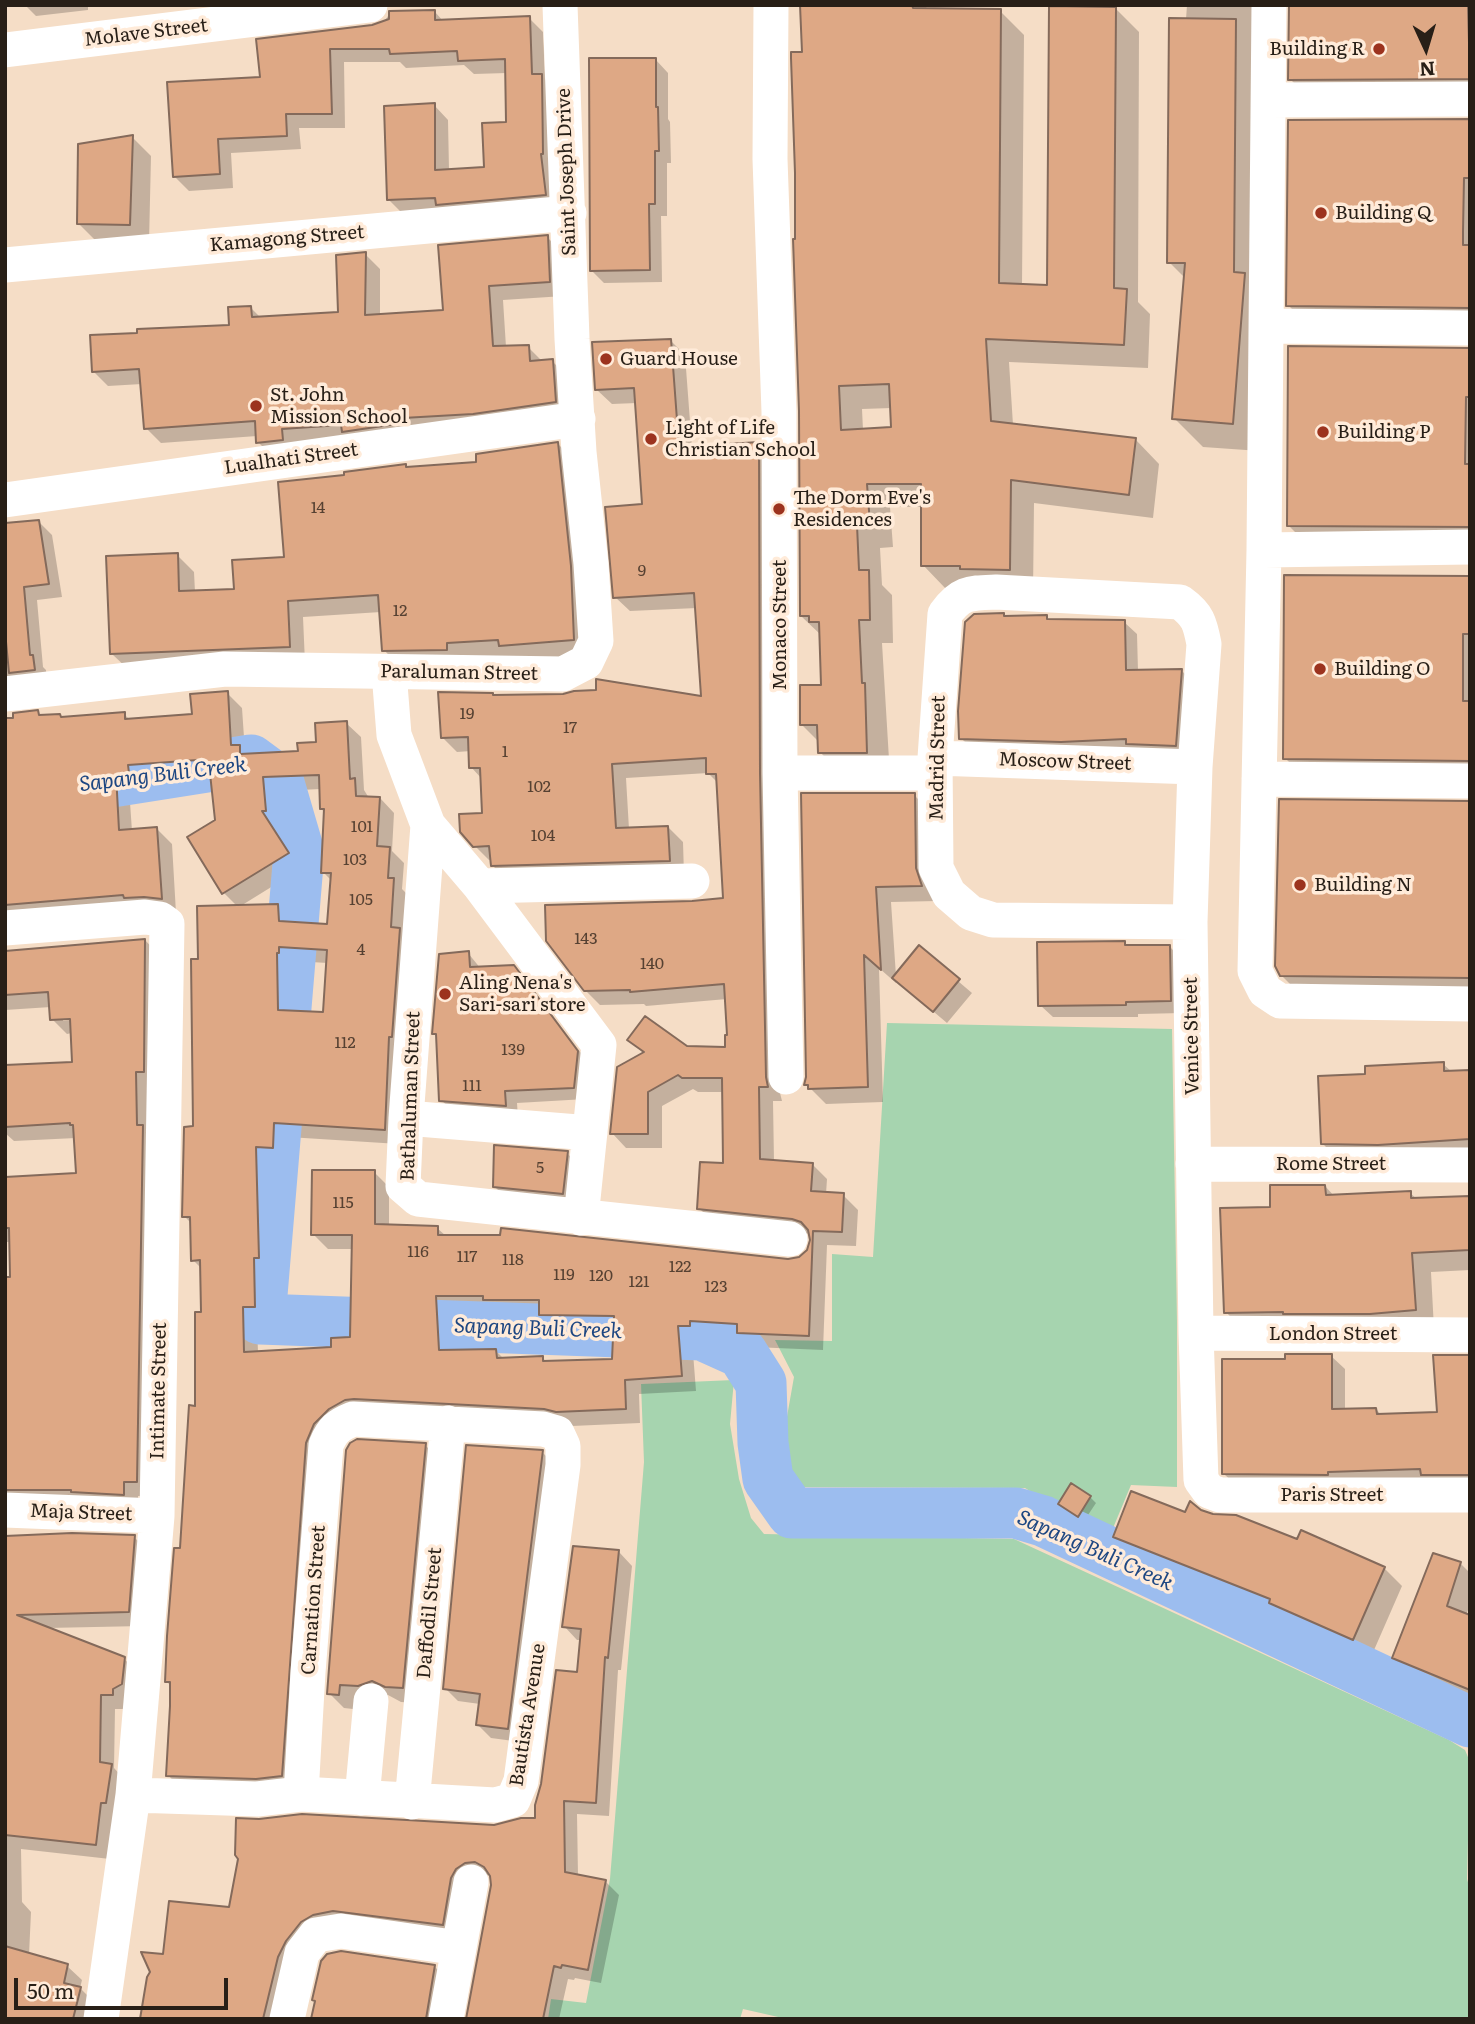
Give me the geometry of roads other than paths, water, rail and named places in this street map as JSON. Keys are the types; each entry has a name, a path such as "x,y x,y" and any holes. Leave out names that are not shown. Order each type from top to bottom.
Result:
{"street":[{"name":"Molave Street","path":"5,50 370,5"},
{"name":"Saint Joseph Drive","path":"560,5 572,339"},
{"name":"Monaco Street","path":"771,5 771,159 779,426 780,773 786,1077"},
{"path":"1269,5 1264,550 1255,971 1265,991 1280,1001 1470,1004"},
{"path":"1269,100 1470,99"},
{"name":"Kamagong Street","path":"5,265 569,213"},
{"path":"1267,326 1470,328"},
{"name":"Paraluman Street","path":"5,694 225,668 563,674 586,662 596,641 572,339"},
{"name":"Lualhati Street","path":"5,500 578,419"},
{"path":"1264,550 1470,547"},
{"name":"Madrid Street","path":"1180,602 996,592 968,593 955,601 945,614 935,766 936,868 949,894 971,913 993,919 1190,922"},
{"name":"Venice Street","path":"1180,602 1194,612 1204,645 1195,766 1190,922 1196,1333 1201,1480"},
{"name":"Bathaluman Street","path":"389,672 394,735 428,825 480,886 599,1045 581,1218"},
{"name":"Moscow Street","path":"780,773 935,766 1195,766"},
{"path":"1259,779 1470,781"},
{"name":"Bathaluman Street","path":"428,825 403,1186 418,1199 790,1239"},
{"path":"480,886 692,881"},
{"name":"Intimate Street","path":"5,928 145,917 160,919 167,924 157,1516 133,1795 101,2019"},
{"path":"406,1118 590,1133"},
{"name":"Rome Street","path":"1193,1164 1470,1165"},
{"name":"London Street","path":"1196,1333 1470,1335"},
{"name":"Carnation Street","path":"302,1794 308,1672 326,1445 330,1433 339,1424 353,1419 448,1423"},
{"name":"Bautista Avenue","path":"133,1795 257,1799 302,1794 495,1805 513,1800 521,1781 563,1465 563,1446 557,1433 543,1429 448,1423"},
{"name":"Daffodil Street","path":"412,1802 448,1423"},
{"name":"Paris Street","path":"1201,1480 1209,1491 1220,1495 1470,1495"},
{"name":"Maja Street","path":"5,1510 157,1516"},
{"path":"362,1798 371,1701"},
{"path":"446,2019 471,1882"},
{"path":"287,2019 302,1953 316,1935 341,1931 459,1948"}],"waterway":[{"name":"Sapang Buli Creek","path":"48,792 251,760 278,780 299,852 260,1319 702,1335 742,1353 761,1383 763,1443 768,1479 792,1513 1016,1513 1043,1521 1470,1722"}],"place":[{"name":"Building R","path":"1379,49"},
{"name":"Building Q","path":"1321,213"},
{"name":"Guard House","path":"606,359"},
{"name":"St. John Mission School","path":"256,406"},
{"name":"Building P","path":"1323,432"},
{"name":"Light of Life Christian School","path":"651,439"},
{"name":"The Dorm Eve's Residences","path":"779,509"},
{"name":"Building O","path":"1320,669"},
{"name":"Building N","path":"1300,885"},
{"name":"Aling Nena's Sari-sari store","path":"445,994"}]}
